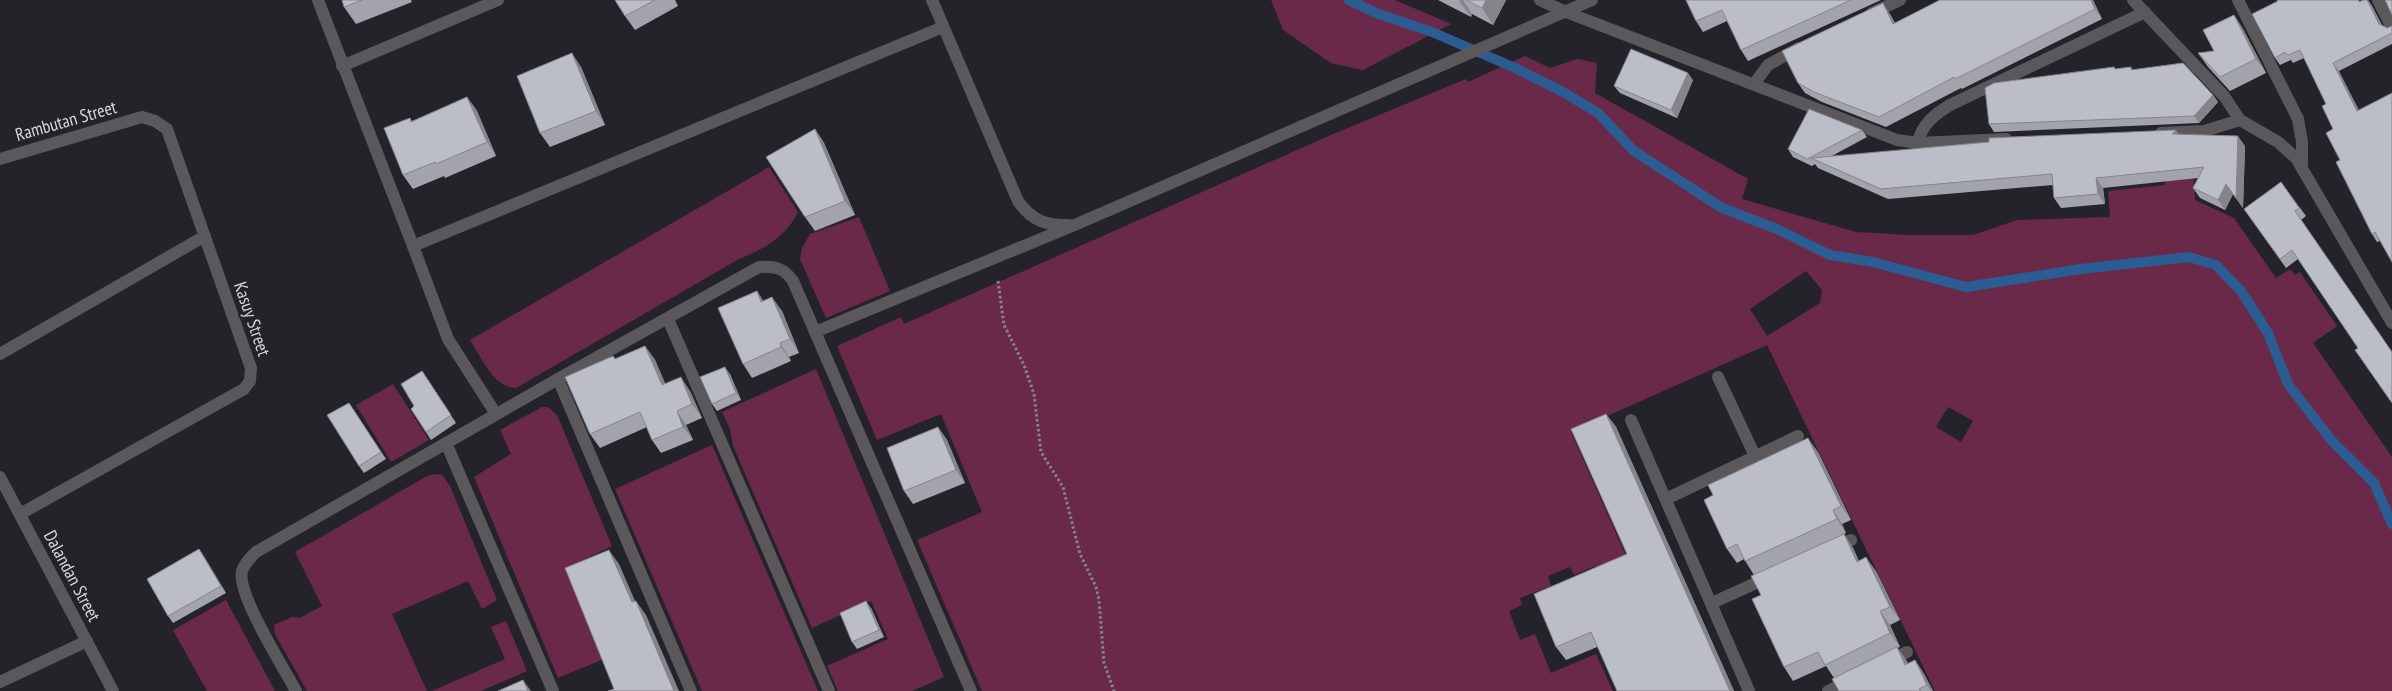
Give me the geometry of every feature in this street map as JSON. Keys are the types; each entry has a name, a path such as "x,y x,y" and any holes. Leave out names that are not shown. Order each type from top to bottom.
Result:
{"street":[{"path":"318,0 448,339 496,414"},
{"path":"342,66 498,0"},
{"path":"932,0 1018,201 1025,211 1045,224 1077,224"},
{"path":"1540,0 1566,12 1897,140 1918,143 2016,139"},
{"path":"815,332 1077,224 1592,0"},
{"path":"1864,17 1900,0"},
{"path":"2134,0 2224,96 2240,120 2278,142 2302,165 2392,323"},
{"path":"2238,0 2298,119 2302,142 2302,165"},
{"path":"2378,0 2392,28"},
{"path":"1918,143 1923,128 1937,113 1950,105 2145,12"},
{"path":"413,246 943,27"},
{"path":"1754,84 1768,64 1811,42"},
{"name":"Rambutan Street","path":"0,159 142,117"},
{"name":"Kasuy Street","path":"20,514 244,389 250,381 251,368 167,129 155,121 142,117"},
{"path":"2145,134 2204,131 2216,129 2240,120"},
{"path":"0,354 205,236"},
{"path":"296,691 244,595 242,570 256,552 496,414 759,267 770,266 781,268 789,274 971,691"},
{"path":"668,319 829,691"},
{"path":"1718,376 1754,456"},
{"path":"558,379 691,691"},
{"path":"1631,420 1749,691"},
{"path":"1666,500 1798,436"},
{"path":"446,443 553,691"},
{"name":"Dalandan Street","path":"0,477 113,691"},
{"path":"1825,552 1851,540"},
{"path":"1712,603 1782,572"},
{"path":"0,682 87,641"},
{"path":"1828,691 1907,652"}],"path":[{"path":"991,259 998,282 1004,325 1024,365 1034,394 1041,452 1063,487 1080,554 1096,587 1099,600 1104,664 1114,691"}],"shaded area":[{"path":"1271,0 1395,0 1451,24 1363,70 1331,63 1283,30"},
{"path":"1525,56 1550,68 1577,59 1597,63 1595,93 1748,179 1742,199 1856,232 1909,235 1973,235 2017,220 2110,217 2108,191 2165,185 2163,160 2192,158 2195,200 2234,218 2276,278 2290,269 2295,275 2300,272 2337,326 2313,343 2392,457 2392,691 1935,691 1767,345 1571,432 1686,691 1601,579 1595,566 1574,575 1570,567 1548,576 1551,586 1520,598 1522,605 1509,611 1520,640 1535,634 1551,673 1596,654 1613,691 982,691 917,540 982,512 941,414 877,440 837,346 901,317 904,324 1333,134 1466,79 1468,82","holes":["1806,271 1822,290 1820,303 1767,336 1750,309","1948,407 1973,421 1961,442 1936,427"]},
{"path":"769,167 798,212 787,229 773,242 739,259 516,388 508,387 501,383 484,363 470,340"},
{"path":"859,217 890,291 826,318 800,259 802,248 810,234"},
{"path":"816,369 944,677 912,691 838,691 827,666 888,639 871,601 812,628 733,446 730,429 722,412"},
{"path":"393,384 429,440 391,462 356,405"},
{"path":"542,407 548,407 557,415 612,546 566,568 604,659 558,678 474,477 511,454 500,430"},
{"path":"712,445 818,691 702,691 615,489"},
{"path":"442,475 450,486 497,600 482,609 468,581 392,614 427,691 307,691 275,634 274,625 292,617 300,618 322,606 295,552 427,476"},
{"path":"226,600 275,691 207,691 173,630"},
{"path":"506,621 527,671 481,691 432,691 505,659 491,627"}],"building":[{"path":"342,0 362,0 344,7"},
{"path":"615,0 655,0 625,16"},
{"path":"1466,0 1486,0 1482,8"},
{"path":"1686,0 1851,0 1741,50 1722,10 1696,21"},
{"path":"1940,0 2091,0 2095,9 1955,79 1954,77 1879,117 1814,92 1798,83 1782,51 1883,3 1893,24"},
{"path":"2277,0 2358,0 2359,2 2367,0 2379,24 2387,28 2392,26 2392,33 2333,63 2357,111 2392,93 2392,262 2375,232 2372,234 2336,162 2340,160 2326,133 2333,129 2322,106 2326,104 2300,50 2288,55 2285,52 2275,58 2252,14"},
{"path":"2385,0 2392,0 2392,15"},
{"path":"2234,15 2256,59 2220,77 2198,53 2214,51 2203,30"},
{"path":"1631,49 1688,73 1671,110 1614,86"},
{"path":"572,53 596,111 540,133 517,76"},
{"path":"2183,63 2213,95 2194,116 1989,124 1985,88 1994,83 2114,67 2115,69 2131,67 2131,70"},
{"path":"467,97 487,142 436,164 435,162 403,175 384,128 410,118 411,122"},
{"path":"1809,109 1862,130 1807,159 1788,149"},
{"path":"815,129 845,201 805,217 766,157"},
{"path":"2176,130 2172,134 2238,136 2236,198 2226,184 2218,200 2193,188 2204,167 2096,178 2098,194 2054,198 2052,174 1881,189 1811,158 1989,142 1989,138"},
{"path":"2281,182 2299,208 2295,211 2392,352 2392,403 2355,350 2358,348 2292,250 2280,259 2244,209"},
{"path":"757,291 761,302 772,297 790,339 780,343 781,347 743,364 718,308"},
{"path":"645,346 662,385 681,377 692,404 677,411 683,427 652,440 640,412 590,434 565,377 613,356 615,359"},
{"path":"725,367 736,393 712,404 700,377"},
{"path":"422,371 451,415 426,432 411,409 414,406 401,384"},
{"path":"349,403 381,452 359,466 327,415"},
{"path":"1606,414 1730,691 1617,691 1591,632 1556,647 1534,594 1627,554 1571,429"},
{"path":"938,427 956,470 904,491 887,448"},
{"path":"1808,438 1841,506 1833,510 1837,519 1745,561 1737,544 1727,549 1704,500 1713,495 1708,485"},
{"path":"1844,534 1857,562 1866,557 1890,607 1880,611 1890,633 1825,665 1818,652 1784,667 1752,599 1761,595 1751,576"},
{"path":"199,549 221,586 168,616 147,579"},
{"path":"609,550 632,602 636,601 674,691 608,691 614,689 565,568"},
{"path":"866,601 879,630 852,642 840,613"},
{"path":"1897,647 1905,665 1915,660 1927,685 1919,689 1921,691 1839,691 1832,679"},
{"path":"523,680 528,691 498,691"}],"waterway":[{"path":"1349,0 1376,13 1432,32 1513,67 1563,92 1598,113 1634,151 1722,208 1777,229 1830,255 1873,262 1966,287 2081,269 2189,257 2216,265 2241,291 2268,333 2288,384 2332,441 2374,483 2392,524"}]}
